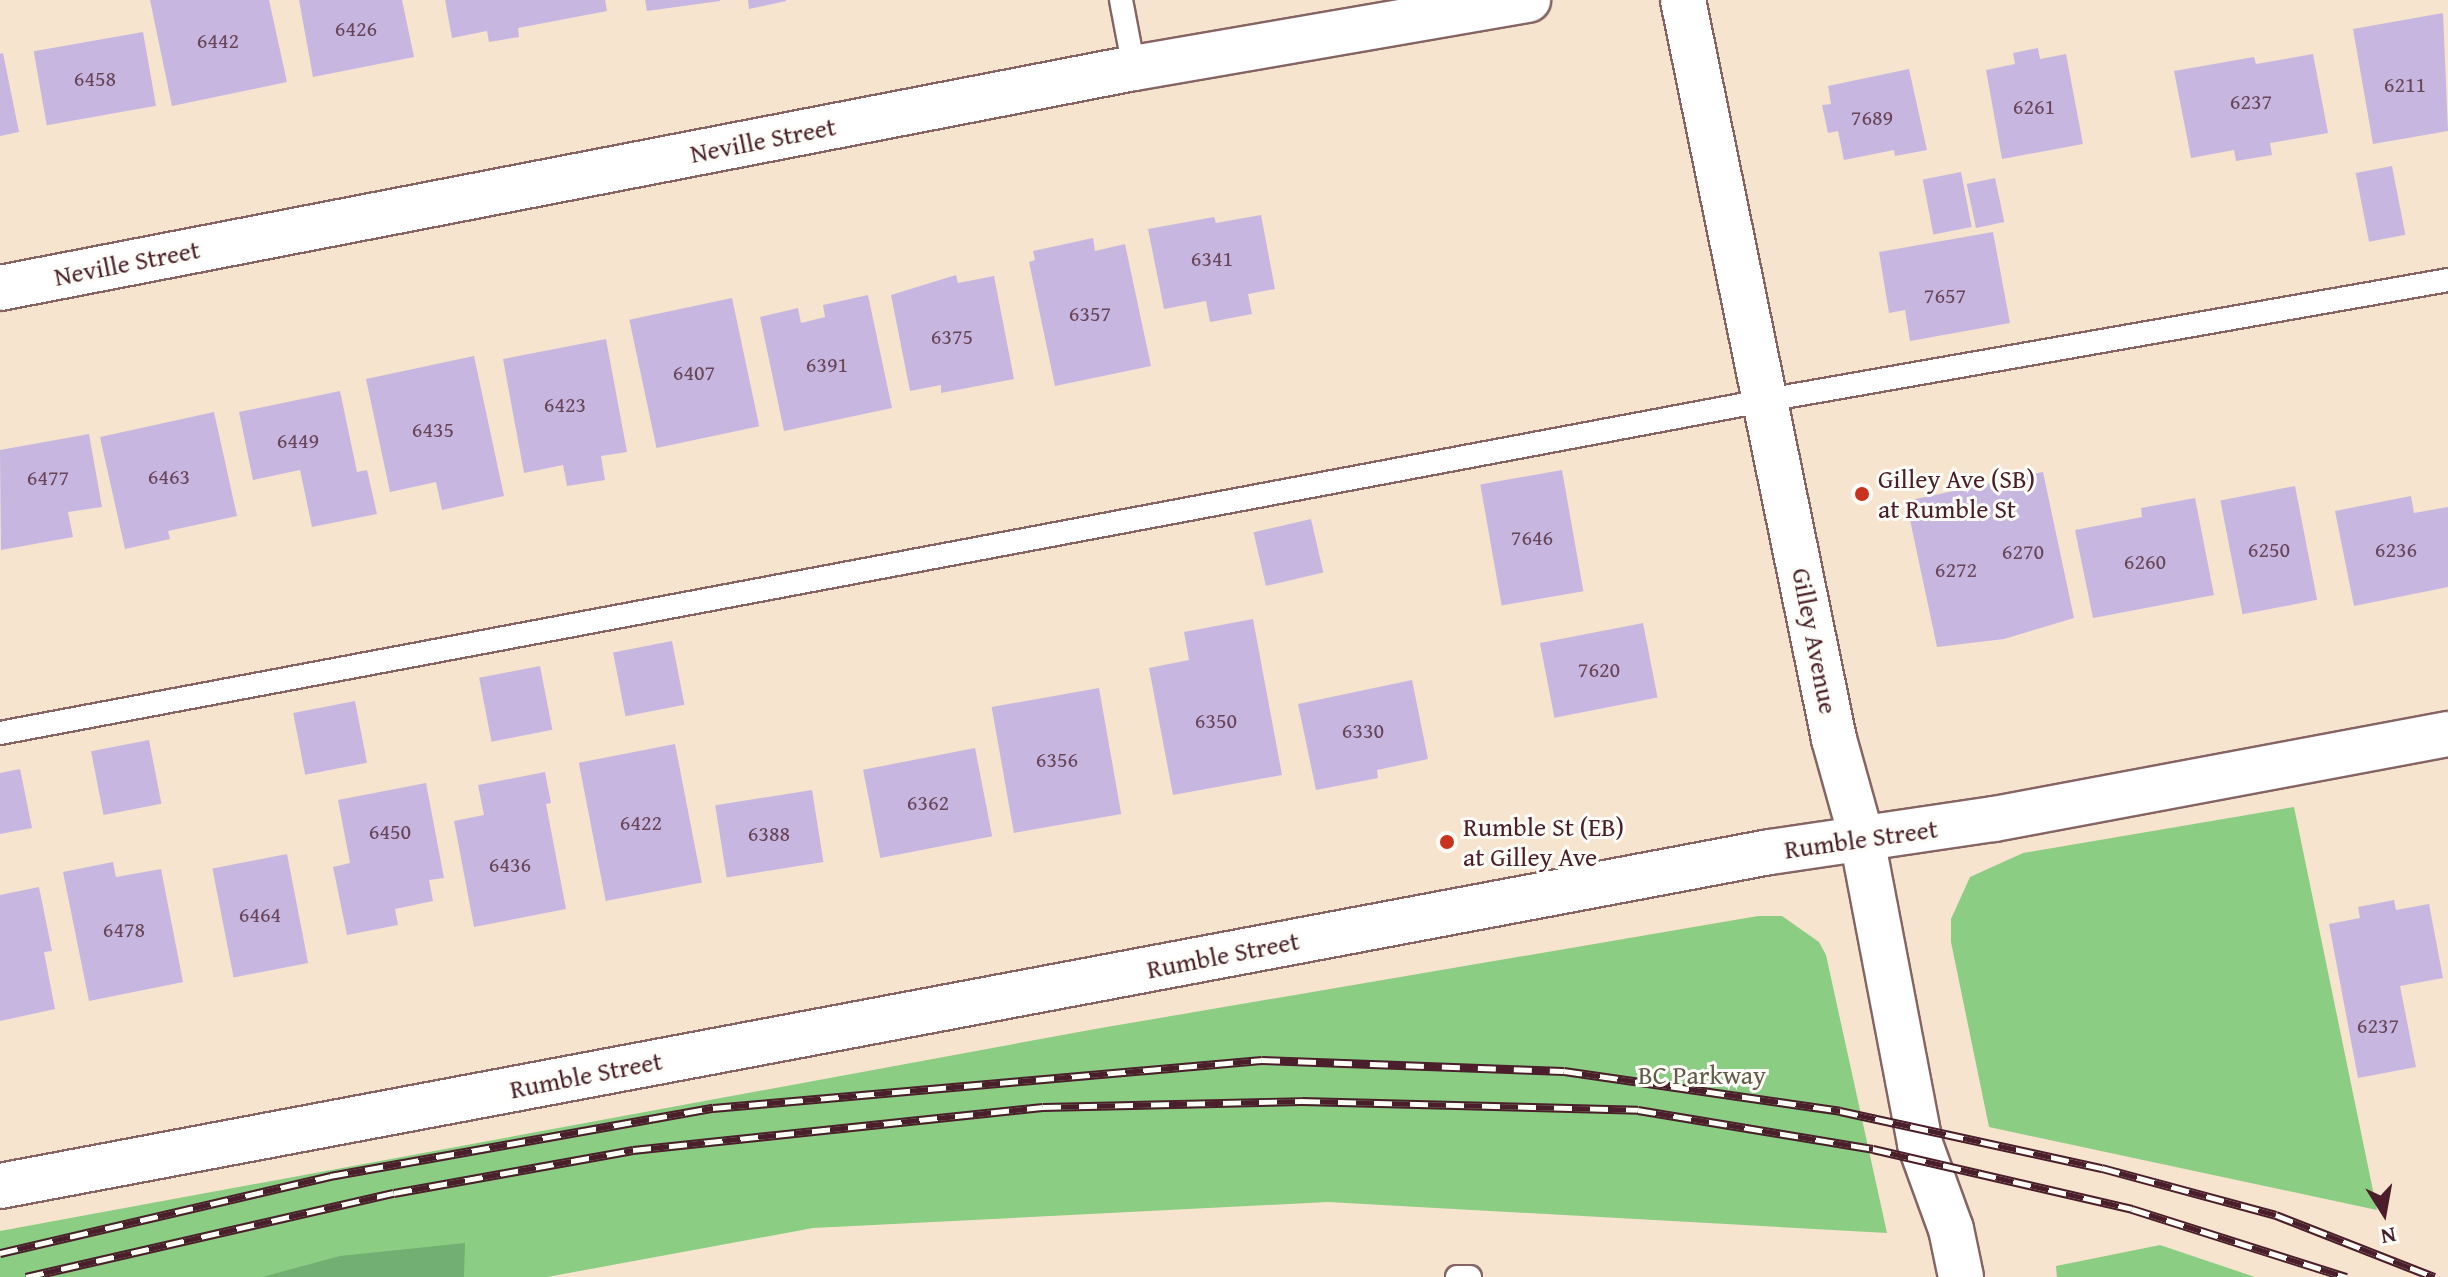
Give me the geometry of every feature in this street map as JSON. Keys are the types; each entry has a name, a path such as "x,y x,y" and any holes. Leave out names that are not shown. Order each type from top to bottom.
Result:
{"street":[{"name":"Neville Street","path":"0,288 1134,68 1528,0"},
{"name":"Gilley Avenue","path":"1683,0 1834,739 1862,839 1920,1144 1951,1229 1961,1277"},
{"name":"Rumble Street","path":"0,1186 1770,852 1862,839 2448,734"}],"lane":[{"path":"1121,0 1134,68"},
{"path":"0,733 1767,400 2448,280"},
{"path":"1457,1277 1470,1277"}],"green space":[{"path":"2294,807 2377,1210 1989,1127 1951,942 1951,919 1970,877 2023,853"},
{"name":"BC Parkway","path":"1758,916 1782,916 1819,942 1826,955 1887,1233 1328,1202 813,1228 547,1277 0,1277 0,1231 1095,1029"},
{"path":"465,1243 464,1277 262,1277 340,1256"},
{"path":"2160,1245 2255,1277 2057,1277 2056,1266"}],"building":[{"path":"150,0 269,0 287,82 172,106"},
{"path":"299,0 402,0 414,57 313,77"},
{"path":"445,0 605,0 607,11 518,28 519,37 489,42 487,31 452,38"},
{"path":"645,0 720,0 720,1 647,11"},
{"path":"748,0 786,0 786,1 749,9"},
{"path":"2443,13 2448,131 2373,144 2353,29"},
{"path":"143,32 156,106 47,125 34,51"},
{"path":"2038,48 2040,59 2066,54 2083,144 2002,159 1986,70 2015,64 2013,53"},
{"path":"3,53 19,132 0,136 0,54"},
{"path":"2313,54 2328,133 2270,143 2272,155 2236,161 2234,150 2191,158 2174,71 2254,57 2256,64"},
{"path":"1909,69 1927,150 1895,156 1894,150 1844,160 1838,131 1828,133 1822,105 1831,104 1828,86"},
{"path":"2392,166 2405,235 2369,242 2356,173"},
{"path":"1961,172 1972,227 1933,234 1923,179"},
{"path":"1995,178 2004,222 1976,228 1967,184"},
{"path":"1261,215 1275,289 1248,294 1252,314 1210,322 1206,301 1164,309 1148,229 1214,217 1216,223"},
{"path":"1993,232 2010,323 1910,341 1905,310 1889,313 1879,252"},
{"path":"1093,238 1095,251 1125,244 1151,366 1055,386 1029,262 1035,260 1033,251"},
{"path":"956,275 958,283 994,276 1014,379 941,393 941,385 910,391 891,295"},
{"path":"868,295 892,408 784,431 760,317 798,308 801,323 825,317 823,305"},
{"path":"732,298 759,426 657,448 629,320"},
{"path":"606,339 627,452 601,456 605,480 567,486 563,465 524,473 503,359"},
{"path":"474,356 504,496 442,510 436,482 390,492 366,379"},
{"path":"340,391 357,472 367,470 377,514 312,527 300,470 253,480 239,412"},
{"path":"214,412 237,516 168,531 170,539 125,549 100,437"},
{"path":"89,434 102,507 68,512 73,537 1,550 0,450"},
{"path":"1562,470 1583,591 1502,606 1480,484"},
{"path":"2043,472 2074,618 2004,639 1937,647 1906,501"},
{"path":"2295,486 2317,600 2243,614 2220,501"},
{"path":"2411,496 2414,513 2448,507 2448,587 2354,606 2335,511"},
{"path":"2195,498 2214,595 2093,618 2075,530 2142,517 2141,508"},
{"path":"1311,519 1323,573 1266,586 1254,532"},
{"path":"1253,619 1282,775 1173,795 1149,668 1189,660 1184,632"},
{"path":"1643,623 1658,698 1554,718 1540,643"},
{"path":"672,641 684,705 626,716 613,652"},
{"path":"540,666 552,730 492,742 479,678"},
{"path":"1412,680 1428,759 1377,770 1378,778 1316,790 1298,704"},
{"path":"1099,688 1121,814 1014,833 992,707"},
{"path":"355,701 367,763 305,775 293,713"},
{"path":"149,740 161,804 103,815 91,751"},
{"path":"675,744 702,882 606,901 579,763"},
{"path":"975,748 992,836 880,858 863,770"},
{"path":"20,769 32,828 0,834 0,773"},
{"path":"545,772 551,803 546,804 566,909 474,927 454,821 484,815 478,785"},
{"path":"426,783 444,878 429,880 433,901 395,909 398,925 347,935 333,867 350,863 338,800"},
{"path":"812,790 823,862 727,877 715,805"},
{"path":"287,854 308,963 234,977 212,869"},
{"path":"113,862 116,877 161,869 183,982 89,1001 63,872"},
{"path":"39,887 52,951 44,952 55,1009 0,1021 0,895"},
{"path":"2394,900 2396,910 2429,904 2443,978 2400,986 2416,1067 2358,1078 2329,924 2360,918 2358,907"}],"railway":[{"path":"0,1253 330,1176 713,1108 1262,1060 1564,1071 1840,1111 2102,1168 2276,1215 2434,1277"},
{"path":"26,1277 394,1193 633,1150 1043,1107 1302,1101 1638,1110 1873,1149 2132,1209 2346,1277"}],"place":[{"name":"Gilley Ave (SB) at Rumble St","path":"1862,494"},
{"name":"Rumble St (EB) at Gilley Ave","path":"1447,842"}]}
